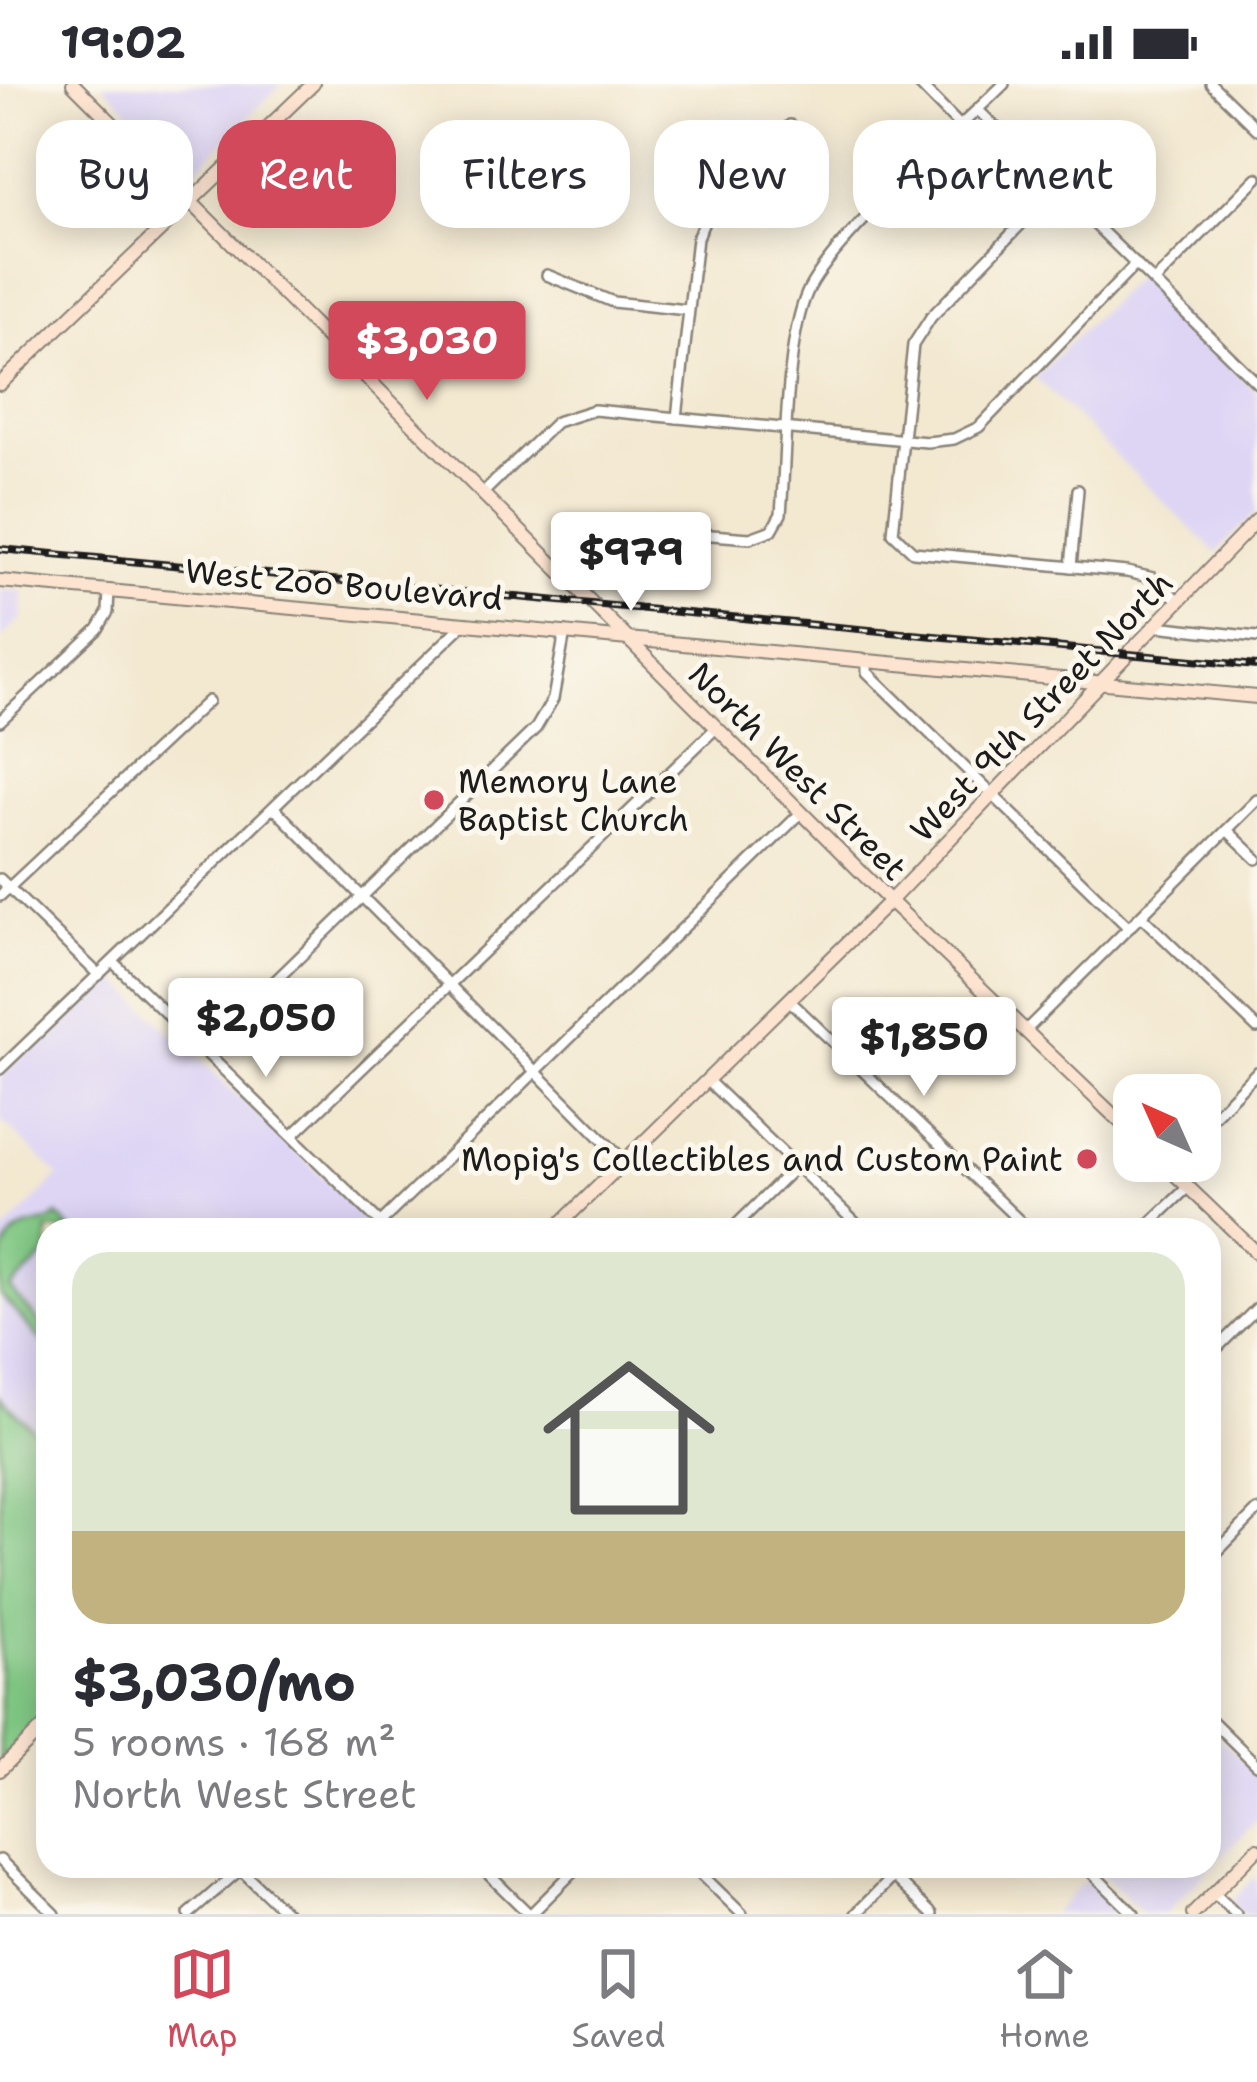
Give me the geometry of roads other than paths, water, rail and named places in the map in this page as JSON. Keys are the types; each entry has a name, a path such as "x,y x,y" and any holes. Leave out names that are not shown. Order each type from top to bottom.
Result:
{"main road":[{"name":"North West Street","path":"73,84 109,120"},
{"path":"193,200 313,84"},
{"name":"North West Street","path":"193,204 890,901 1113,1115"},
{"path":"0,383 164,228"},
{"name":"West 9th Street North","path":"566,1218 890,901 1257,520"},
{"name":"West Zoo Boulevard","path":"0,581 1257,697"},
{"path":"1184,1182 1257,1252"},
{"path":"0,1770 36,1735"},
{"path":"1193,1914 1257,1849"}],"street":[{"path":"919,84 954,120"},
{"path":"968,120 1004,84"},
{"path":"1211,84 1257,129"},
{"path":"978,110 988,120"},
{"path":"1154,282 1257,178"},
{"path":"677,418 693,254 703,228"},
{"path":"557,568 589,537 609,527 750,538 769,533 781,514 801,312 814,280 864,228"},
{"path":"1018,228 919,332 909,357 892,524 904,547 1143,575 1179,601"},
{"path":"1099,228 1257,383"},
{"path":"483,493 566,416 594,410 954,440 979,427 1136,264"},
{"path":"547,275 613,302 688,310"},
{"path":"1071,567 1078,490"},
{"path":"0,721 98,628 108,612 109,590"},
{"path":"0,1070 465,622"},
{"path":"1156,626 1257,637"},
{"path":"204,1050 536,728 553,699 565,632"},
{"path":"867,660 867,672 1130,928"},
{"path":"99,975 3,887 208,701"},
{"path":"292,1136 716,728"},
{"path":"1025,1030 1257,800"},
{"path":"274,808 624,1161"},
{"path":"392,1218 801,812"},
{"path":"1227,830 1257,859"},
{"path":"1142,917 1257,1028"},
{"path":"113,962 376,1218"},
{"path":"788,1000 1016,1218"},
{"path":"1221,1109 1257,1072"},
{"path":"707,1080 850,1218"},
{"path":"743,1218 796,1166"},
{"path":"1155,1218 1188,1186"},
{"path":"1221,1344 1257,1308"},
{"path":"1221,1548 1257,1511"},
{"path":"1221,1730 1257,1765"},
{"path":"0,1860 55,1914"},
{"path":"189,1914 228,1878"},
{"path":"251,1878 287,1914"},
{"path":"492,1878 530,1914 567,1878"},
{"path":"705,1878 742,1914"},
{"path":"856,1914 891,1878"},
{"path":"895,1878 932,1914"},
{"path":"1097,1878 1135,1914"},
{"path":"1214,1893 1236,1914"}],"railway":[{"path":"0,549 1257,666"}],"place":[{"name":"Memory Lane Baptist Church","path":"434,800"},
{"name":"Mopig's Collectibles and Custom Paint","path":"1087,1159"}]}
